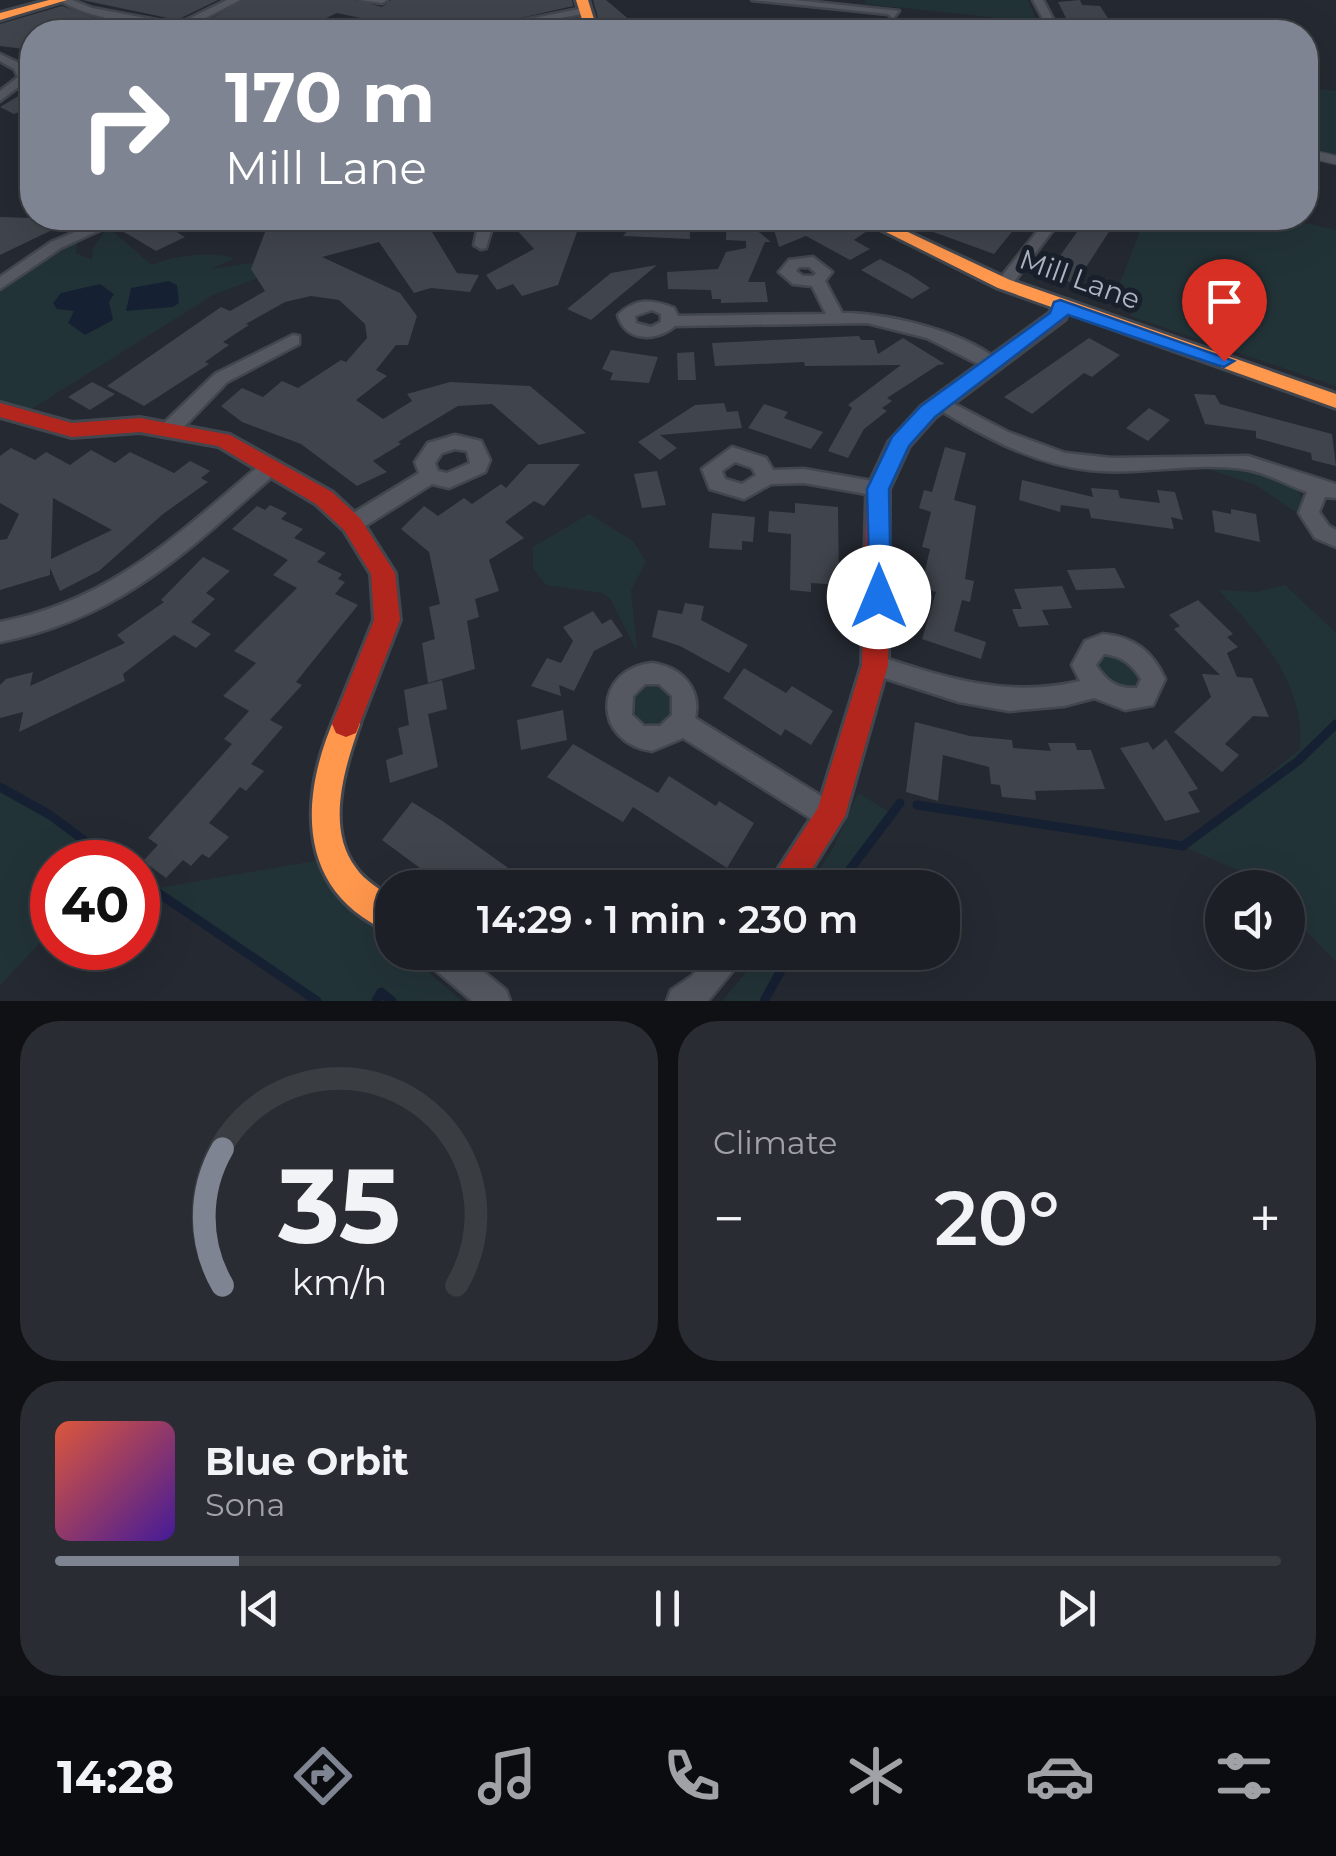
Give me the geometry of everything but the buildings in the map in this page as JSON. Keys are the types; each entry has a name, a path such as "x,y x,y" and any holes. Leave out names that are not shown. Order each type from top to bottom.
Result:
{"street":[{"path":"0,17 62,0 90,12 134,20"},
{"path":"195,20 234,0"},
{"path":"365,0 384,3"},
{"path":"757,0 894,11 893,15"},
{"path":"522,10 534,20 586,14"},
{"path":"0,284 56,244 90,230"},
{"path":"482,245 484,230"},
{"name":"Mill Lane","path":"891,230 1060,306 1336,402"},
{"path":"1004,284 1046,230"},
{"path":"817,280 836,318"},
{"path":"794,870 830,816 875,665 878,489 900,442 941,403 1058,315 1060,306"},
{"path":"671,321 867,318 928,329 994,365"},
{"path":"171,428 221,378 293,340"},
{"path":"941,403 1002,440 1049,457 1111,465 1237,461 1284,473 1327,491 1309,513 1322,532 1336,539"},
{"path":"0,410 72,430 140,424 224,440 268,469 312,490 352,524 383,573 387,620 335,753 324,801 330,840 343,877 375,904"},
{"path":"0,632 55,619 96,603 161,558 268,469"},
{"path":"352,524 430,476"},
{"path":"767,477 804,476 878,489"},
{"path":"875,665 948,689 1024,704 1096,687"},
{"path":"682,724 830,816"},
{"path":"458,970 495,1001"},
{"path":"682,1001 703,987 716,970"}],"shaded area":[{"path":"865,0 1028,0 1036,20 1018,20 865,4"},
{"path":"1318,89 1336,91 1336,154 1318,150"},
{"path":"1318,226 1336,230 1336,386 1130,316 1132,310 1111,306 1140,230 1318,230"},
{"path":"106,230 111,230 152,265 182,257 214,255 234,258 211,269 258,262 281,269 213,295 25,413 0,402 0,292 43,257 78,238 76,253 92,260 93,248"},
{"path":"1245,468 1290,482 1302,497 1302,516 1256,485 1208,469"},
{"path":"589,514 633,541 646,562 631,590 637,651 611,600 603,593 546,585 533,568 533,547"},
{"path":"1285,585 1336,633 1336,961 1305,931 1305,870 1237,870 1183,846 1300,749 1300,725 1288,682 1264,643 1219,590 1256,592"},
{"path":"1115,653 1142,675 1138,688 1113,686 1096,668 1100,656"},
{"path":"654,683 669,689 675,704 669,719 654,725 639,719 633,704 639,689"},
{"path":"0,787 50,815 84,840 30,840 30,953 0,986"},
{"path":"858,793 891,813 849,870 819,870 835,845"},
{"path":"320,860 327,884 375,926 375,970 426,970 462,1001 392,1001 381,992 376,1001 317,1001 160,894 160,888"},
{"path":"748,970 781,970 764,1001 722,1001"}],"water":[{"path":"169,281 177,285 179,303 173,307 126,311 131,288"},
{"path":"100,284 114,294 109,302 113,320 85,335 68,323 74,311 57,309 53,303 61,293"}],"waterway":[{"path":"917,805 1183,846 1298,761 1336,724"},
{"path":"0,787 50,815 84,840"},
{"path":"850,870 900,803"},
{"path":"160,894 317,1001"},
{"path":"764,1001 781,970"},
{"path":"376,1001 381,992 392,1001"}],"traffic: slow":[{"path":"0,17 61,0"},
{"path":"582,0 588,20"},
{"path":"891,230 1004,284 1336,401"},
{"path":"346,724 329,780 328,840 333,859 347,883 375,905"}],"traffic: jam":[{"path":"793,870 830,816 875,665 878,489 900,442 928,412 1059,315 1060,306"},
{"path":"0,410 72,430 140,425 223,440 324,498 352,524 383,573 387,620 346,724"}],"route":[{"path":"879,597 878,489 900,442 928,412 1058,315 1060,306 1224,361"}]}
